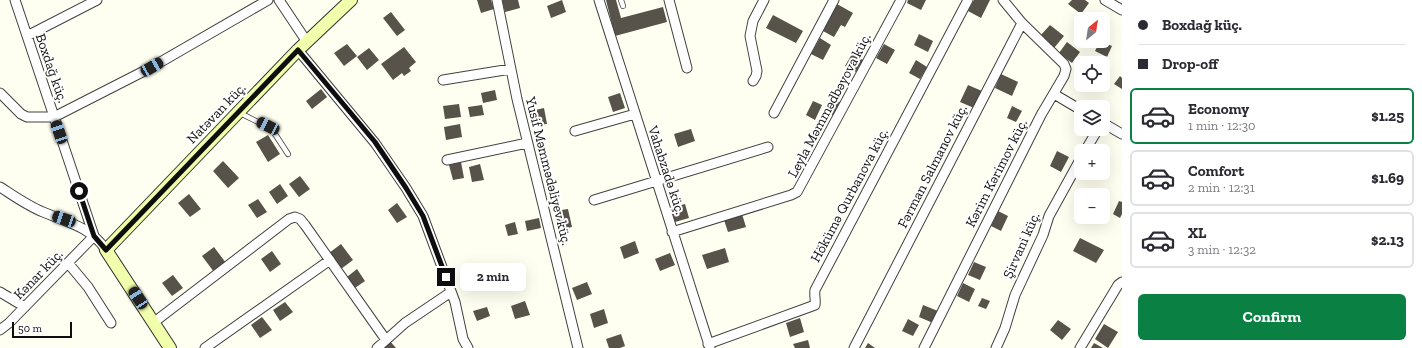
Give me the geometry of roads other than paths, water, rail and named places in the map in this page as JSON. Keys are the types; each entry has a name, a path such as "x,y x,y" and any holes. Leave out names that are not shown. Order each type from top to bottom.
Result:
{"street":[{"name":"Boxdağ küç.","path":"15,0 94,236"},
{"path":"27,36 97,0"},
{"path":"0,93 21,114 27,117 54,117 152,67 268,0"},
{"path":"279,0 302,46 375,142 423,216 455,302 463,339 468,348"},
{"name":"Natəvan küç.","path":"106,250 302,46 351,0"},
{"name":"Yusif Məmmədəliyev küç.","path":"497,0 527,142 578,348"},
{"name":"Vahabzadə küç.","path":"599,0 709,346"},
{"path":"669,0 687,68"},
{"path":"753,81 757,71 750,36 751,27 764,0"},
{"path":"774,113 834,0"},
{"name":"Leyla Məmmədbəyova küç.","path":"672,232 797,192 901,0"},
{"name":"Hökümə Qurbanova küç.","path":"709,346 814,305 816,301 814,296 815,290 968,0"},
{"path":"1003,0 1022,23"},
{"path":"1105,0 1122,10"},
{"name":"Kərim Kərimov küç.","path":"924,348 1041,115 1064,76 1066,69 1064,64 1022,23"},
{"name":"Fərman Salmanov küç.","path":"854,348 1022,23"},
{"path":"443,80 511,69"},
{"path":"1054,94 1074,106"},
{"path":"575,131 635,114"},
{"path":"1110,127 1122,134"},
{"path":"446,160 527,142"},
{"path":"594,200 768,147"},
{"name":"Şirvani küç.","path":"996,348 1005,328 1015,295 1043,235 1049,216 1074,171"},
{"path":"0,187 43,212 75,224 94,236 106,250 170,348"},
{"path":"153,322 289,219 295,217 300,219 386,340"},
{"name":"Kənar küç.","path":"0,330 9,323 94,236"},
{"path":"205,348 330,260"},
{"path":"68,263 88,287 111,323"},
{"path":"1080,348 1118,286 1122,282"},
{"path":"0,292 25,306"},
{"path":"377,348 406,323 451,292"}],"lane":[{"path":"622,0 623,6"},
{"path":"238,112 268,126 288,154"}]}
